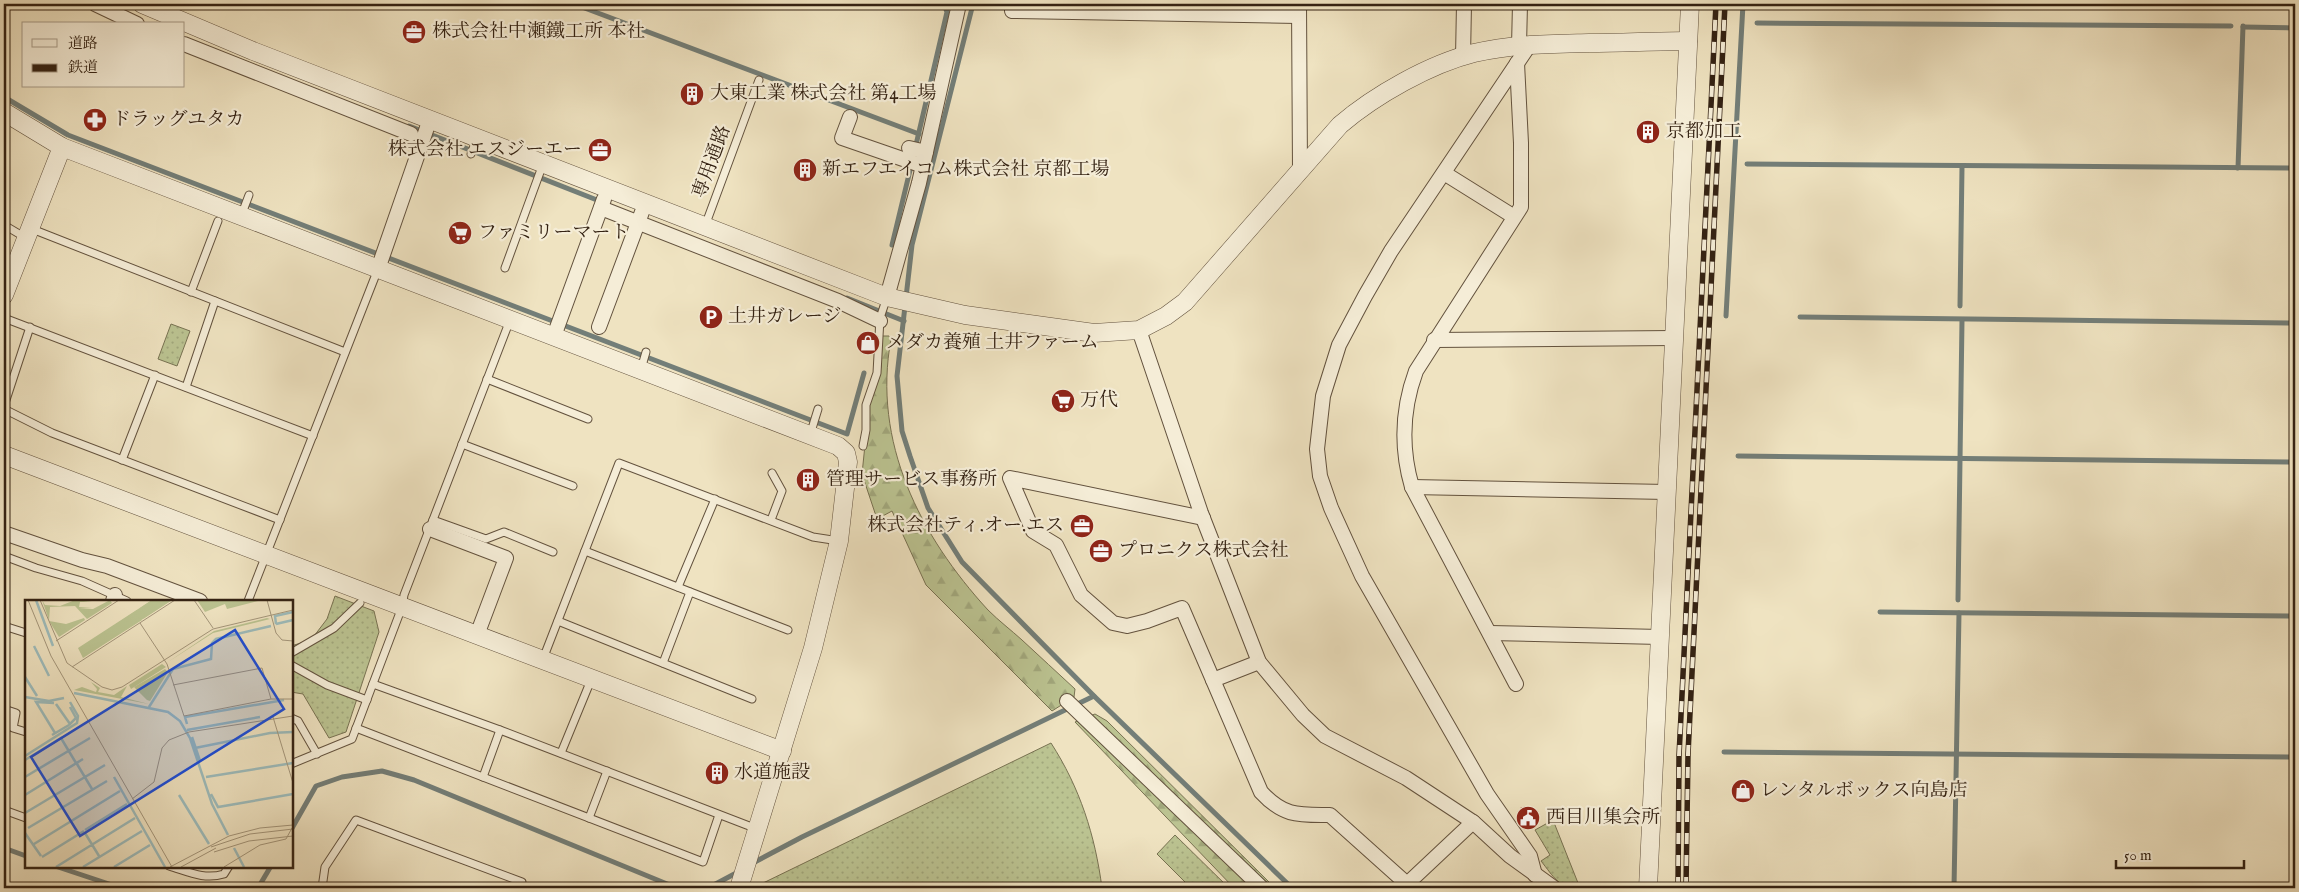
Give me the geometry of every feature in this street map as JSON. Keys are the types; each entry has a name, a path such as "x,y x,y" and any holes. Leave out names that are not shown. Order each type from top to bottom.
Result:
{"street":[{"path":"95,4 133,22"},
{"path":"142,4 176,22"},
{"path":"889,301 916,156 959,4"},
{"path":"1013,4 1012,10 1298,10 1300,170"},
{"path":"1464,4 1464,57"},
{"path":"1516,684 1412,487 1405,462 1404,429 1408,392 1416,372 1434,340 1521,207 1522,51 1520,4"},
{"path":"1648,888 1690,4"},
{"path":"185,27 279,76"},
{"path":"641,215 705,226 889,301 965,315 1094,333 1139,330 1166,316 1185,302 1340,124 1384,92 1426,71 1473,53 1688,41"},
{"path":"185,44 279,76 423,130 474,146 540,172 604,198 880,320"},
{"path":"1522,51 1391,251 1339,345 1324,396 1317,449 1320,476 1331,508 1362,576 1487,794 1530,856 1535,875"},
{"path":"319,91 423,130"},
{"path":"4,112 62,147 242,212 378,268 811,432 838,446 846,453 848,462 839,541 813,648 741,883"},
{"path":"850,117 842,138 916,156"},
{"path":"378,268 423,130"},
{"path":"4,295 62,147"},
{"path":"1444,172 1508,213"},
{"path":"555,335 604,198"},
{"path":"599,327 641,215"},
{"path":"1139,330 1203,518 1258,662 1303,715 1325,736 1406,778 1473,822 1510,856 1554,888"},
{"path":"1434,340 1674,338"},
{"path":"4,455 782,751"},
{"path":"1203,518 1010,478 1034,531 1056,546 1080,595 1113,622 1127,626 1182,608 1261,792 1269,801 1291,815 1330,815 1407,884 1473,822"},
{"path":"1412,487 1666,492"},
{"path":"432,524 506,558 477,635"},
{"path":"4,533 82,560 107,566 197,600"},
{"path":"1490,634 1660,636"},
{"path":"1213,680 1258,662"},
{"path":"1067,701 1262,888"}],"lane":[{"name":"専用通路","path":"705,226 759,80"},
{"path":"505,268 540,172"},
{"path":"242,212 249,195"},
{"path":"191,292 218,221"},
{"path":"4,225 216,301 345,352"},
{"path":"248,600 378,268"},
{"path":"186,387 216,301"},
{"path":"863,446 866,430 866,404 877,373 880,320 889,301"},
{"path":"4,318 313,436"},
{"path":"292,764 352,739 402,607 404,595 510,319"},
{"path":"30,327 4,408 52,433 280,520"},
{"path":"642,367 646,352"},
{"path":"122,460 155,375"},
{"path":"487,379 588,419"},
{"path":"811,432 818,409"},
{"path":"462,444 573,486"},
{"path":"542,660 619,463 813,537 839,541"},
{"path":"770,520 782,491 772,473"},
{"path":"678,587 715,499"},
{"path":"432,524 486,539 504,532 553,552"},
{"path":"585,551 788,630"},
{"path":"4,556 36,568 82,581 118,599"},
{"path":"662,663 690,592"},
{"path":"292,652 334,628 360,603"},
{"path":"558,620 752,699"},
{"path":"4,626 25,633"},
{"path":"292,666 327,685 367,700"},
{"path":"561,754 591,679"},
{"path":"373,684 500,730 757,830"},
{"path":"4,709 16,713"},
{"path":"4,729 16,713"},
{"path":"16,713 13,728 25,732"},
{"path":"292,718 298,721 317,754"},
{"path":"356,728 703,862 719,815"},
{"path":"483,777 500,730"},
{"path":"589,818 607,771"},
{"path":"4,810 25,818"},
{"path":"322,888 325,867 356,820 522,882 522,888"},
{"path":"172,867 202,877 212,878 224,874 228,867"}],"green space":[{"path":"171,324 190,331 177,366 158,359"},
{"path":"882,336 889,336 891,339 887,377 889,414 895,450 907,485 922,519 941,551 988,610 1075,689 1074,697 1052,711 926,585 892,511 877,519 862,474 869,406 881,367"},
{"path":"335,596 374,611 379,632 346,732 329,738 303,694 292,692 292,646 311,640 327,619"},
{"path":"1095,714 1107,721 1275,888 1234,888 1075,722"},
{"path":"1051,743 1070,777 1085,812 1095,849 1102,888 760,888 759,885"},
{"path":"1553,820 1580,888 1561,884 1541,861 1550,855 1535,830"},
{"path":"1175,835 1229,888 1191,888 1157,854"}],"waterway":[{"path":"574,4 919,134"},
{"path":"915,149 947,12 944,4"},
{"path":"973,4 912,245 897,376 902,431 928,508 962,562 1094,696 1292,888"},
{"path":"1726,316 1743,4"},
{"path":"1757,23 2231,26"},
{"path":"2238,168 2243,26"},
{"path":"2243,27 2295,28"},
{"path":"4,97 68,135 847,434 864,373"},
{"path":"409,126 602,202"},
{"path":"892,245 912,162"},
{"path":"1747,164 2295,168"},
{"path":"1960,306 1962,167"},
{"path":"847,298 904,321"},
{"path":"1800,317 2295,323"},
{"path":"1958,600 1962,320"},
{"path":"1738,456 2295,462"},
{"path":"1880,612 2295,616"},
{"path":"1954,888 1959,613"},
{"path":"751,864 802,837 1094,696"},
{"path":"1724,752 2295,757"},
{"path":"292,828 316,786 342,777 382,771 414,780 672,886 683,888"},
{"path":"4,848 25,856"},
{"path":"58,867 121,888"},
{"path":"258,888 270,867"},
{"path":"708,888 740,871"}],"railway":[{"path":"1678,888 1679,756 1716,4"},
{"path":"1686,888 1688,754 1725,4"}],"place":[{"name":"株式会社中瀬鐵工所 本社","path":"414,32"},
{"name":"大東工業 株式会社 第4工場","path":"692,94"},
{"name":"ドラッグユタカ","path":"95,120"},
{"name":"京都加工","path":"1648,132"},
{"name":"株式会社 エスジーエー","path":"600,150"},
{"name":"新エフエイコム株式会社 京都工場","path":"805,170"},
{"name":"ファミリーマート","path":"460,233"},
{"name":"土井ガレージ","path":"711,317"},
{"name":"メダカ養殖 土井ファーム","path":"868,343"},
{"name":"万代","path":"1063,401"},
{"name":"管理サービス事務所","path":"808,480"},
{"name":"株式会社ティ.オー.エス","path":"1082,526"},
{"name":"プロニクス株式会社","path":"1101,551"},
{"name":"水道施設","path":"717,773"},
{"name":"レンタルボックス向島店","path":"1743,791"},
{"name":"西目川集会所","path":"1528,818"}]}
